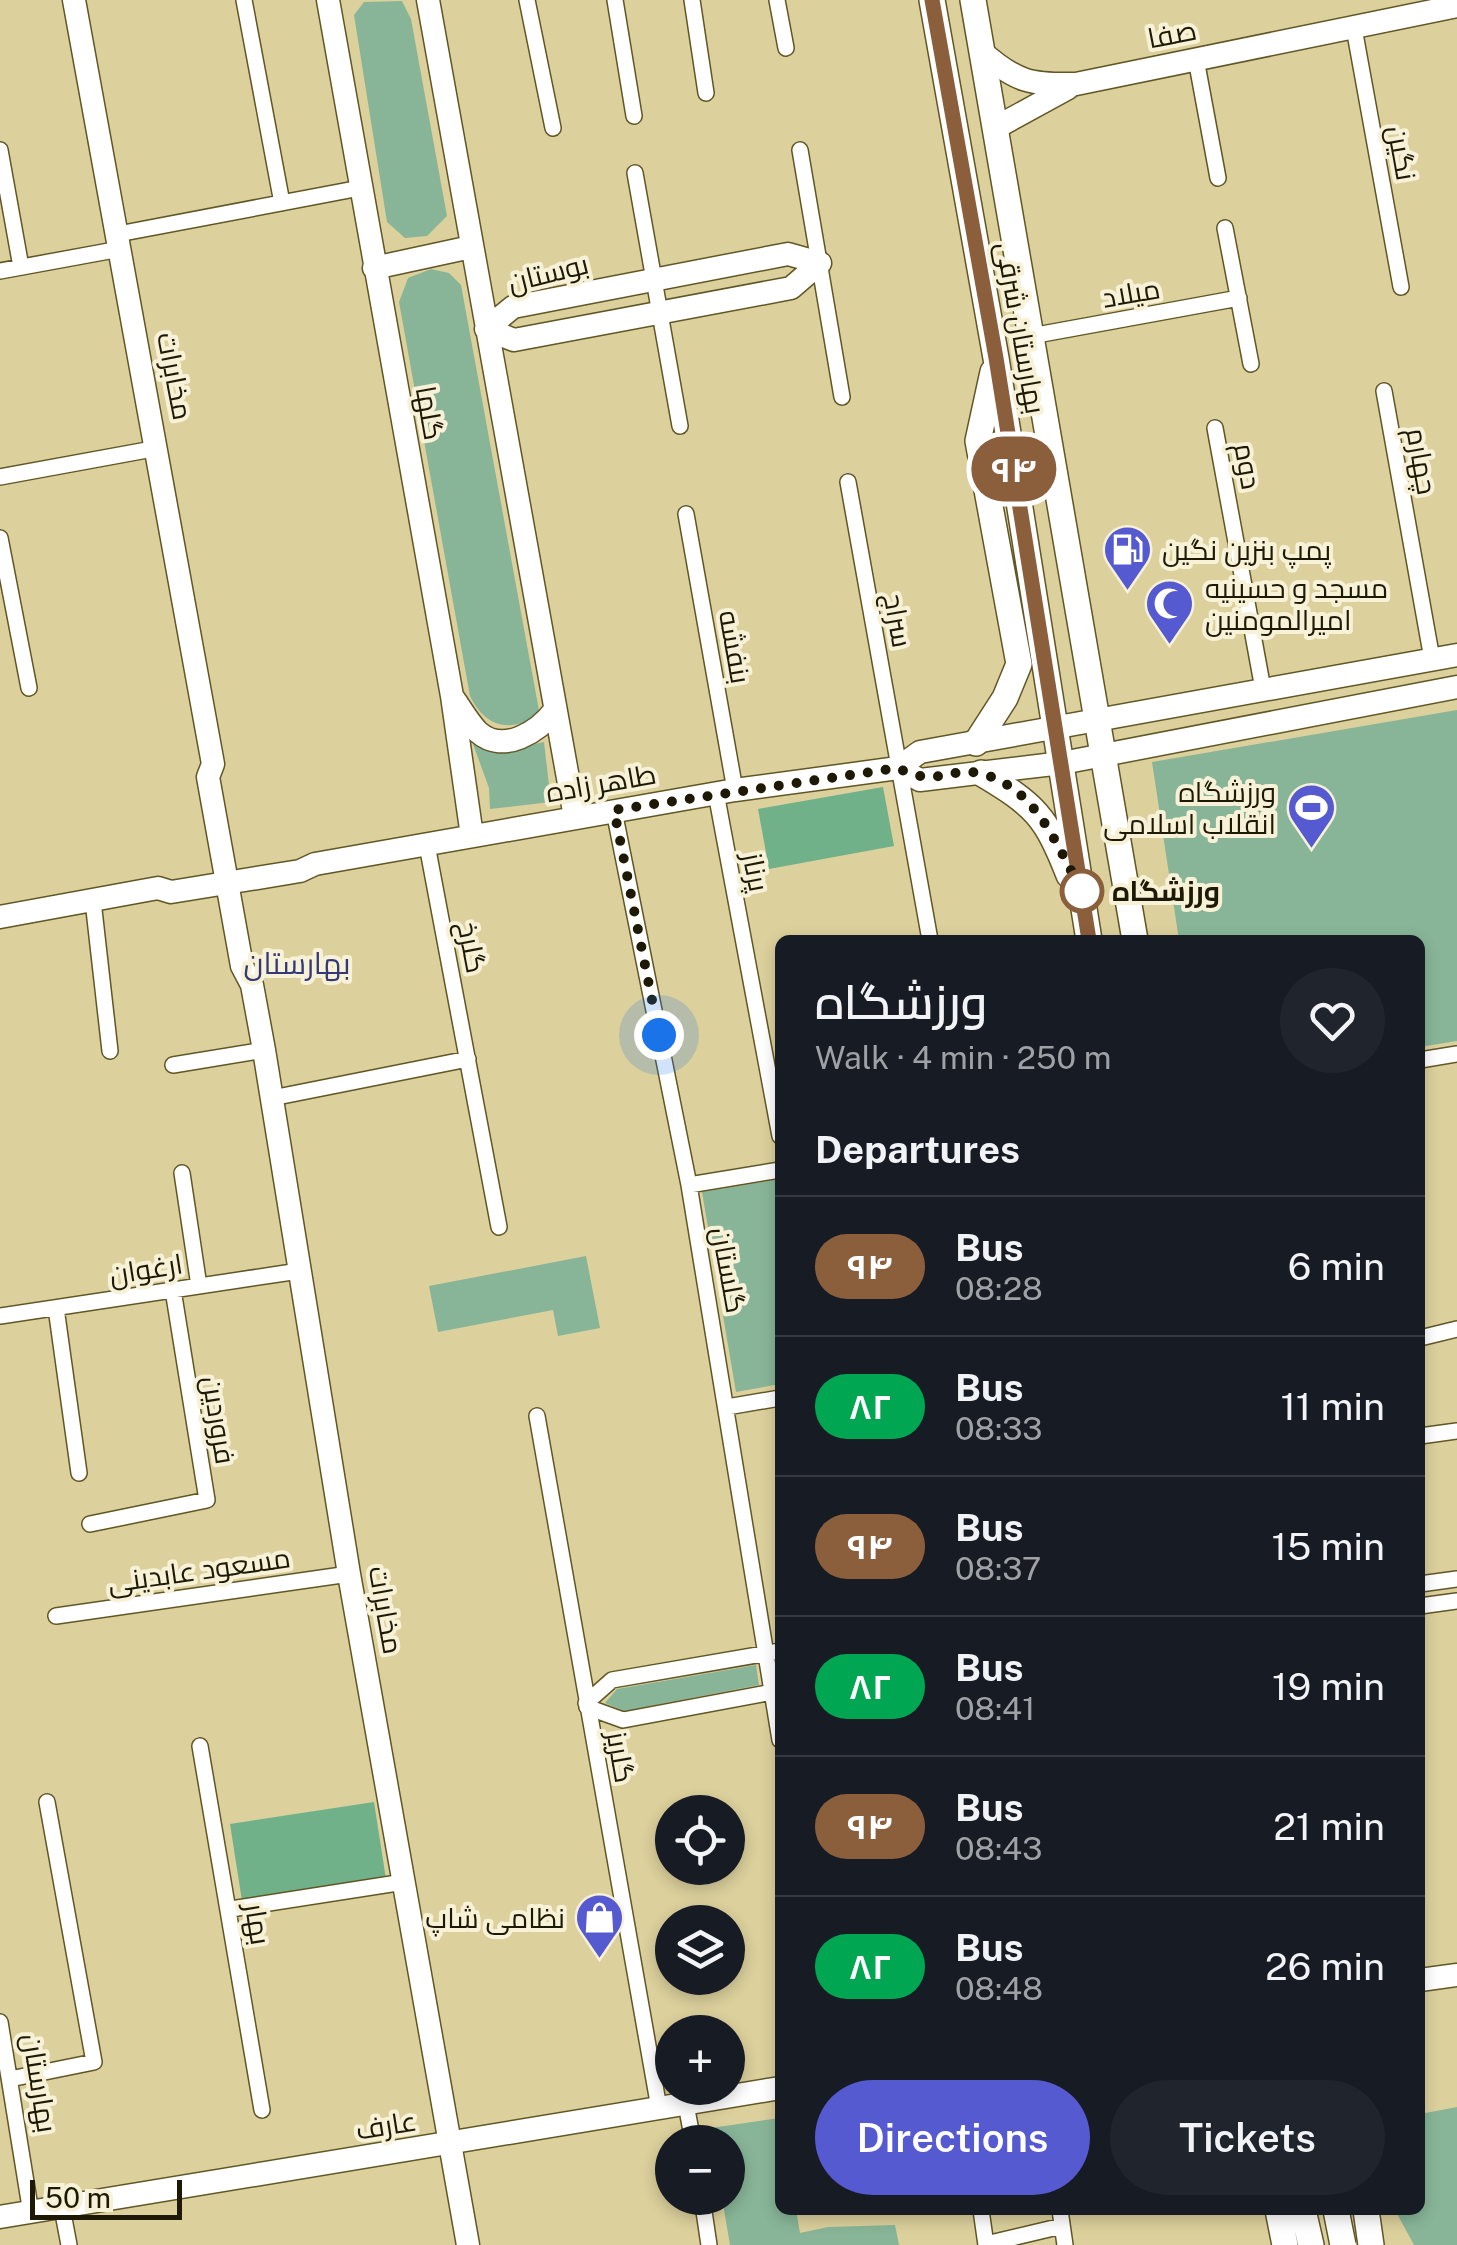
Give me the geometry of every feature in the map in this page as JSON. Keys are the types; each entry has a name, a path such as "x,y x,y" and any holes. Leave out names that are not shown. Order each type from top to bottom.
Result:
{"main road":[{"name":"بهارستان شرقی","path":"932,0 1057,726"},
{"name":"بهارستان شرقی","path":"973,0 1097,719"},
{"path":"976,743 1005,698 1019,664 978,441 996,358"},
{"path":"1097,719 1134,935"},
{"path":"1057,726 1087,928"},
{"path":"981,773 1029,801 1053,835 1087,928"},
{"path":"1279,2215 1285,2245"},
{"path":"1305,2215 1311,2245"},
{"path":"1343,2245 1351,2215"},
{"path":"1355,2215 1374,2245"}],"street":[{"name":"مخابرات","path":"74,0 213,764 222,774 242,966 252,985 264,1050 348,1574 468,2245"},
{"path":"244,0 282,203"},
{"name":"گلها","path":"328,0 452,696 472,836"},
{"path":"528,0 553,128"},
{"path":"615,0 634,116"},
{"path":"692,0 706,93"},
{"path":"778,0 786,48"},
{"path":"429,1 575,817"},
{"name":"صفا","path":"1076,84 1457,6"},
{"name":"نگین","path":"1354,28 1401,287"},
{"path":"982,52 1009,76 1037,85 1076,84"},
{"path":"1196,59 1218,178"},
{"path":"995,128 1076,84"},
{"path":"0,150 21,267"},
{"path":"800,150 842,397"},
{"path":"635,173 680,426"},
{"path":"0,271 360,188"},
{"path":"1225,228 1251,364"},
{"path":"374,268 471,246"},
{"name":"بوستان","path":"788,254 820,263 791,288 752,296 514,340 486,328 513,307 788,254"},
{"path":"745,262 752,296"},
{"name":"میلاد","path":"1031,336 1239,298"},
{"name":"چهارم","path":"1384,391 1432,659"},
{"name":"دوم","path":"1215,428 1263,689"},
{"path":"0,477 158,448"},
{"name":"سراج","path":"848,482 929,935"},
{"name":"بنفشه","path":"686,514 725,792"},
{"path":"0,538 30,688"},
{"path":"1097,719 1457,655"},
{"path":"1104,755 1457,687"},
{"path":"452,696 480,734 497,740 524,737 542,727 556,710"},
{"name":"طاهر زاده","path":"0,918 158,888 168,880 233,874 299,858 315,864 614,810 898,768 920,752 1097,719"},
{"name":"طاهر زاده","path":"898,768 920,780 1104,755"},
{"name":"پرناز","path":"725,792 775,1105"},
{"name":"گلستان","path":"614,810 689,1185 775,1679"},
{"name":"گلرخ","path":"428,844 500,1227"},
{"path":"93,901 110,1051"},
{"path":"173,1064 264,1050"},
{"path":"1425,1059 1457,1054"},
{"path":"272,1098 468,1058"},
{"path":"689,1185 775,1171"},
{"path":"182,1173 199,1286"},
{"name":"ارغوان","path":"0,1316 299,1270"},
{"name":"فروردین","path":"90,1524 207,1500 173,1290"},
{"path":"56,1308 80,1472"},
{"path":"1425,1337 1457,1329"},
{"path":"727,1407 775,1399"},
{"name":"گلریز","path":"537,1416 659,2108"},
{"path":"1425,1435 1457,1431"},
{"name":"مسعود عابدینی","path":"56,1616 348,1574"},
{"path":"1425,1583 1457,1579"},
{"path":"1425,1605 1457,1601"},
{"path":"773,1652 612,1680 586,1704 623,1720 775,1692"},
{"name":"بهار","path":"200,1746 231,1909 262,2110"},
{"path":"10,2079 94,2062 47,1802"},
{"path":"231,1909 404,1882"},
{"path":"1425,1979 1457,1975"},
{"name":"بهارستان","path":"0,2022 31,2213"},
{"name":"عارف","path":"745,2094 775,2089"},
{"name":"عارف","path":"0,2217 679,2105"},
{"path":"62,2208 69,2245"},
{"path":"705,2215 709,2245"},
{"path":"982,2215 986,2245 1061,2218 1064,2245"}],"green space":[{"path":"402,1 411,19 447,216 427,236 405,238 387,222 354,15 364,2"},
{"path":"431,269 449,273 461,285 540,716 518,724 491,721 470,696 399,302 408,278"},
{"name":"ورزشگاه انقلاب اسلامی","path":"1457,710 1457,1041 1425,1046 1425,935 1178,935 1152,762"},
{"path":"544,742 551,802 490,809 489,788 473,744 496,752"},
{"path":"883,787 894,846 769,869 758,809"},
{"path":"775,1180 775,1385 736,1392 702,1192"},
{"path":"586,1256 600,1328 558,1336 553,1310 438,1332 429,1286"},
{"path":"756,1665 759,1685 624,1711 605,1703 617,1689"},
{"path":"374,1802 386,1879 242,1901 230,1824"},
{"path":"1457,2107 1457,2245 1414,2245 1398,2215 1425,2215 1425,2113"},
{"path":"775,2119 775,2215 797,2215 800,2233 828,2227 895,2225 899,2245 730,2245 725,2215 745,2215 745,2125 731,2125"}],"bus line":[{"name":"۹۴","path":"932,0 996,358 1088,935"}],"place":[{"name":"پمپ بنزین نگین","path":"1127,592"},
{"name":"مسجد و حسینیه امیرالمومنین","path":"1170,646"},
{"name":"ورزشگاه انقلاب اسلامی","path":"1311,850"},
{"name":"ورزشگاه","path":"1082,891"},
{"name":"نظامی شاپ","path":"600,1960"}],"district":[{"name":"بهارستان","path":"297,964"}],"route":[{"path":"659,1035 614,810 898,768 920,780 981,773 1029,801 1053,835 1082,891"}]}
